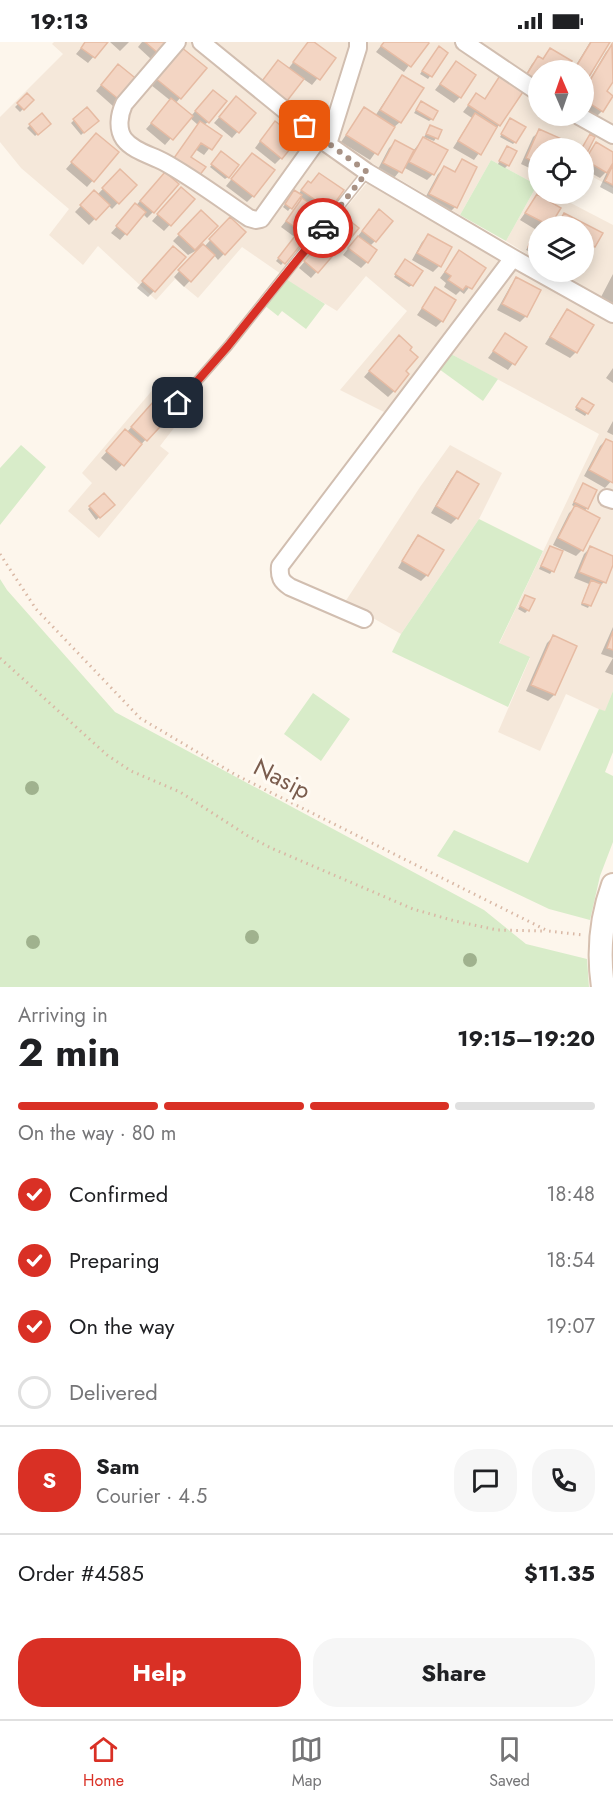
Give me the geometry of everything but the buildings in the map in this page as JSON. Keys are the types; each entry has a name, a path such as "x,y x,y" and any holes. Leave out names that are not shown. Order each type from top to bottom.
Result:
{"street":[{"path":"177,42 124,104 119,126 122,136 127,143 164,162 255,220 261,219 323,141 358,48 358,42"},
{"path":"201,42 323,141 367,172 613,314"},
{"path":"464,42 528,85"},
{"path":"594,124 613,135"},
{"path":"364,619 290,587 281,581 280,566 513,258"},
{"path":"603,987 600,957 601,934 613,885"}],"lane":[{"path":"178,403 228,346 367,172"}],"path":[{"name":"Nasip","path":"0,554 36,609 140,718 236,775 548,931 592,936 601,934"},
{"path":"0,658 107,755 131,771 180,792 248,836 271,848 413,909 497,930 548,931"}],"shaded area":[{"path":"54,42 171,42 114,121 158,166 248,223 320,146 355,169 357,176 281,274 242,247 198,298 175,279 156,300 98,246 83,265 49,235 69,209 21,168 0,142 0,117 63,54 52,44"},
{"path":"185,42 192,42 305,133 309,139 261,208 256,211 248,209 140,145 126,126 128,108"},
{"path":"204,42 351,42 352,46 319,129"},
{"path":"364,42 460,42 528,92 528,126 586,126 613,142 613,188 594,178 594,138 528,138 528,180 491,160 460,215 338,143 337,138"},
{"path":"478,42 613,42 613,127 594,116 594,60 528,60 528,76"},
{"path":"372,183 498,257 501,267 384,412 340,390 407,311 366,276 337,311 286,280 366,184"},
{"path":"528,201 528,204 573,204 613,225 613,305 574,282 594,282 594,216 528,216 528,255 506,241"},
{"path":"516,270 523,271 528,274 528,282 542,282 613,322 613,691 605,712 566,694 540,751 498,732 530,658 499,644 599,434 451,354 511,273"},
{"path":"161,380 191,406 160,446 169,453 99,538 68,511 92,483 82,473"},
{"path":"450,445 502,473 479,519 401,634 345,602"}],"green space":[{"path":"491,160 528,180 528,201 506,241 460,215"},
{"path":"286,279 325,304 306,329 282,311 278,316 264,305"},
{"path":"451,354 498,379 483,401 439,369"},
{"path":"21,445 46,467 0,525 0,468"},
{"path":"479,519 543,551 499,643 530,657 508,707 392,652 401,634"},
{"path":"0,579 7,590 115,712 484,910 526,944 587,959 589,987 0,987"},
{"path":"613,691 613,752 605,772 613,776 613,842 600,876 590,920 549,909 437,856 454,830 528,863 599,709 605,711"},
{"path":"313,693 350,719 321,761 284,734"}],"way so far":[{"path":"305,126 367,172 323,228"}],"route":[{"path":"178,403 228,346 323,228"}]}
